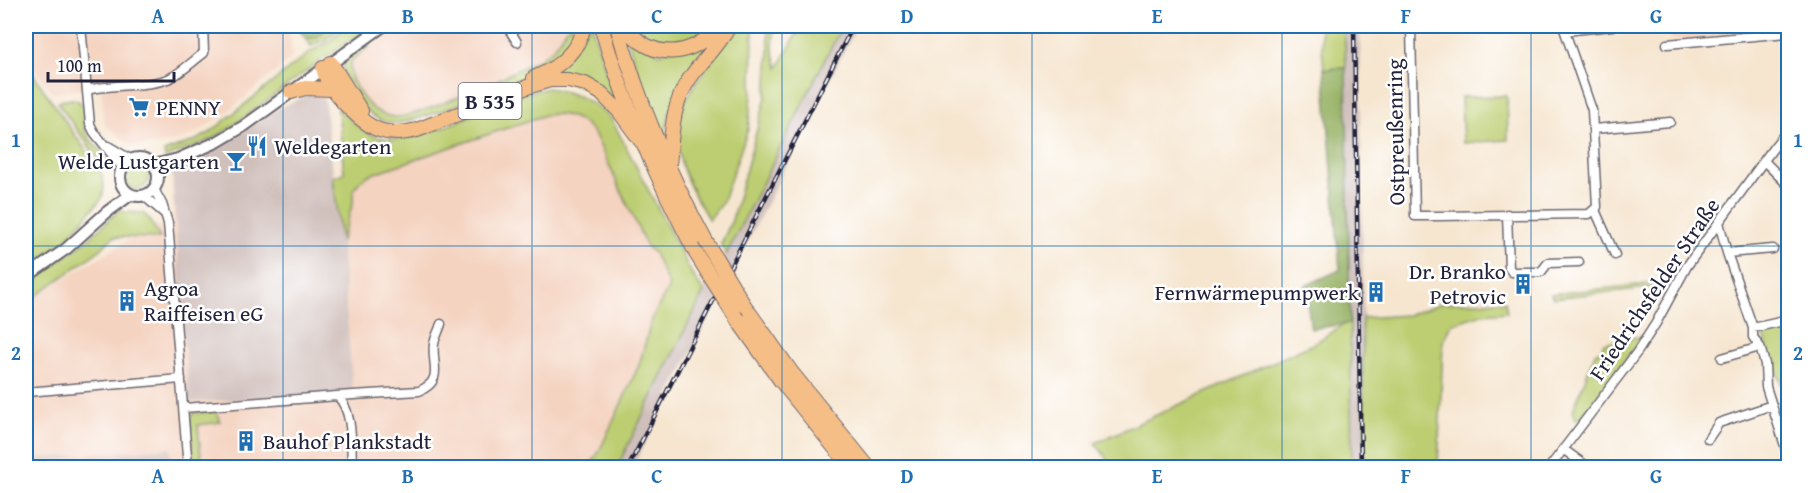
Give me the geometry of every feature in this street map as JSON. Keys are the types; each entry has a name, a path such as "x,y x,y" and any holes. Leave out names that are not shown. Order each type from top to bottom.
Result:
{"highway":[{"name":"B 535","path":"327,65 367,117 394,128 406,127 440,117 551,70 571,52 584,26"},
{"name":"B 535","path":"601,26 641,141 660,184 697,255 737,319 781,381 850,468"},
{"path":"617,26 642,100 669,168 705,240 744,305 792,373 868,468"},
{"path":"625,26 644,45 671,52 688,50 701,43 718,26"},
{"path":"669,168 671,127 681,94 689,79 729,26"},
{"name":"B 535","path":"327,65 331,89 356,117 379,131 398,134 417,130 527,87 550,80 568,80 585,84 607,97 641,141"},
{"path":"291,92 305,88 331,89"}],"street":[{"path":"81,26 90,124 102,142 126,163"},
{"path":"87,90 159,82 170,78 204,53 203,26"},
{"path":"154,165 178,159 218,142 383,26"},
{"path":"507,26 517,42"},
{"name":"Ostpreußenring","path":"1412,26 1415,216 1589,214 1595,210"},
{"path":"1612,26 1564,28 1592,110 1597,207 1595,210 1615,255"},
{"path":"1667,44 1788,33"},
{"path":"1594,129 1670,122"},
{"name":"Friedrichsfelder Straße","path":"1549,468 1638,351 1687,266 1788,130"},
{"path":"158,176 154,165 143,158 126,163 119,177 126,191 144,196 165,215"},
{"path":"144,196 154,189 158,176 178,159"},
{"path":"1764,161 1788,185"},
{"path":"154,189 168,223 188,468"},
{"path":"26,277 66,249 107,212 126,191"},
{"path":"1507,214 1509,268 1512,272 1541,272 1548,263 1579,262"},
{"path":"1719,222 1754,337 1760,347 1765,364 1766,387 1788,455"},
{"path":"1727,253 1773,249"},
{"path":"1753,328 1788,320"},
{"path":"184,408 419,390 430,386 434,378 434,344 441,324"},
{"path":"1722,358 1760,347"},
{"path":"26,392 181,379"},
{"path":"338,396 348,413 352,468"},
{"path":"1708,438 1719,423 1772,405"},
{"path":"1563,449 1589,468"}],"shaded area":[{"path":"26,26 289,26 292,58 229,111 193,135 165,144 132,146 105,125 101,86 52,93 26,56"},
{"path":"400,26 568,26 560,41 549,52 523,66 436,106 411,115 395,117 380,114 368,106 349,70 351,61"},
{"path":"842,26 857,26 633,467 617,468 704,292 726,255"},
{"path":"1344,26 1360,26 1365,468 1352,467"},
{"path":"1670,26 1753,26 1754,32 1671,40"},
{"path":"312,93 324,97 341,241 353,394 189,402 172,174 225,144 277,109"},
{"path":"277,109 348,344 341,241 353,203 353,190 360,181 369,175 545,115 559,113 577,118 589,126 647,247 654,253 669,286 652,319 639,365 599,452 589,467 26,468 26,302 150,227 173,223 172,174 225,144"},
{"path":"170,448 172,467 26,468 26,459"}],"green space":[{"path":"297,26 330,26 317,37 306,39"},
{"path":"330,26 342,26 327,38 311,46 306,39 317,37"},
{"path":"346,26 373,26 320,61 227,130 210,140 165,158 164,152 208,134"},
{"path":"568,26 576,26 567,44 553,60 542,67 474,98 405,122 392,123 371,115 343,72 346,60 369,43 370,46 351,61 350,70 354,83 364,99 375,110 393,117 405,116 498,80 538,59 555,46"},
{"path":"589,26 592,26 614,98 552,76"},
{"path":"634,26 710,26 693,40 672,44 652,39 642,34"},
{"path":"734,26 753,26 752,95 748,129 723,201 709,220 691,187 679,155 677,139 679,122 693,87"},
{"path":"768,26 774,26 773,50 778,68 801,26 842,26 726,255 721,244 732,220 766,97"},
{"path":"1320,26 1344,26 1346,68 1324,69"},
{"path":"717,31 670,111 665,133 661,133 647,102 626,35 660,54"},
{"path":"26,64 100,171 104,188 102,198 65,241 26,268"},
{"path":"1346,68 1350,323 1311,329 1305,286 1340,270 1324,69"},
{"path":"548,88 583,98 598,107 612,120 692,274 704,292 617,467 589,467 599,452 639,365 652,319 669,286 654,253 647,247 596,137 586,125 567,116 545,115 369,175 353,190 353,203 341,241 333,177 344,173 338,108 367,132 378,137 394,139 432,132 510,99"},
{"path":"1507,96 1508,140 1463,143 1461,97"},
{"path":"72,99 82,104 87,135 110,161 104,167 58,103"},
{"path":"137,165 146,168 149,177 146,186 137,189 128,186 125,177 128,168"},
{"path":"120,209 124,212 143,213 150,220 160,238 113,237 100,250 26,303 26,286 90,238"},
{"path":"1669,282 1667,286 1553,298 1551,294"},
{"path":"1505,301 1507,312 1482,314 1451,324 1443,342 1438,467 1365,467 1362,318 1408,315 1442,303"},
{"path":"1346,323 1350,323 1352,467 1114,467 1095,443 1313,344"},
{"path":"1788,330 1788,401 1763,335"},
{"path":"1643,336 1579,419 1576,419 1573,411 1595,353 1601,350 1604,343"},
{"path":"214,411 219,416 220,422 198,425 202,467 194,467 190,417 194,413"}],"railway":[{"path":"628,468 853,26"},
{"path":"1354,26 1361,468"}],"place":[{"name":"PENNY","path":"139,107"},
{"name":"Weldegarten","path":"257,146"},
{"name":"Welde Lustgarten","path":"236,161"},
{"name":"Dr. Branko Petrovic","path":"1523,284"},
{"name":"Fernwärmepumpwerk","path":"1376,292"},
{"name":"Agroa Raiffeisen eG","path":"127,301"},
{"name":"Bauhof Plankstadt","path":"246,441"}]}
